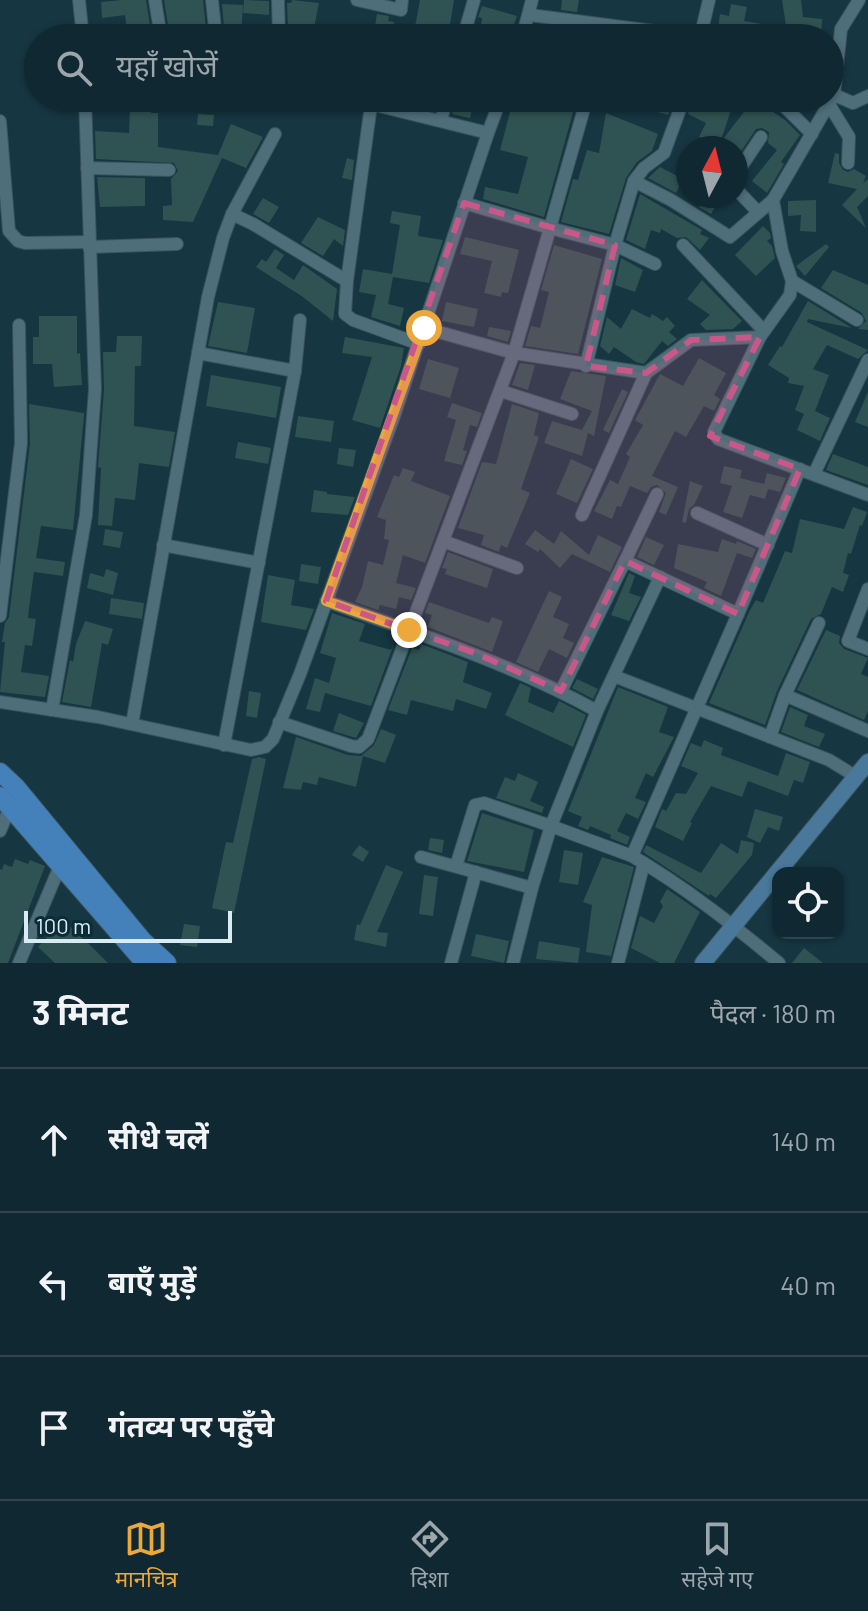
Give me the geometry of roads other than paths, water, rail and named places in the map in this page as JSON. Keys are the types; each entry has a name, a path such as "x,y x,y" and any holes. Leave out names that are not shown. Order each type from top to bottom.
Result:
{"main road":[{"path":"703,963 868,762"},
{"path":"0,772 16,787 143,941 167,963"},
{"path":"5,802 145,963"}],"street":[{"path":"79,0 82,24"},
{"path":"155,0 159,24"},
{"path":"212,0 215,24"},
{"path":"278,0 279,24"},
{"path":"357,0 401,10 402,0"},
{"path":"467,24 474,0"},
{"path":"527,24 532,0"},
{"path":"703,24 709,0"},
{"path":"844,24 859,0"},
{"path":"530,15 570,24"},
{"path":"844,101 853,103 868,96"},
{"path":"52,710 86,515 95,389 85,112"},
{"path":"370,112 345,314 419,344"},
{"path":"404,112 488,133"},
{"path":"441,120 443,112"},
{"path":"0,702 132,724 251,750 265,747 273,739 419,344 496,112"},
{"path":"279,722 351,746 364,744 501,391 583,112"},
{"path":"586,366 634,181 644,168 664,153 679,112"},
{"path":"790,112 812,134"},
{"path":"634,181 730,237 773,200 824,112"},
{"path":"837,112 849,137 848,163"},
{"path":"0,121 9,231 13,237 25,243 177,244"},
{"path":"132,724 198,353 223,238 232,214 275,134"},
{"path":"748,156 761,137"},
{"path":"87,168 169,170"},
{"path":"773,200 782,251 792,281 790,295 762,334 714,428 715,436 868,495"},
{"path":"748,202 758,212"},
{"path":"464,203 615,245 655,264"},
{"path":"232,214 347,281"},
{"path":"683,245 762,334"},
{"path":"792,281 857,320"},
{"path":"224,745 295,371 300,320"},
{"path":"0,616 21,443 19,325"},
{"path":"424,328 514,353 646,373"},
{"path":"582,515 646,373 691,340 762,334"},
{"path":"198,353 295,371"},
{"path":"814,474 868,360"},
{"path":"501,391 572,414"},
{"path":"632,856 800,469"},
{"path":"561,691 657,494"},
{"path":"697,513 768,545"},
{"path":"443,541 517,568"},
{"path":"163,545 259,563"},
{"path":"625,561 738,614"},
{"path":"513,963 551,826 597,711 660,577"},
{"path":"868,589 848,641 868,649"},
{"path":"326,601 475,653 561,691 597,711"},
{"path":"770,737 785,695 819,623"},
{"path":"614,676 829,760 855,776"},
{"path":"785,695 868,731"},
{"path":"0,831 5,802"},
{"path":"456,866 475,805 484,803 632,856 704,902 779,963"},
{"path":"421,857 532,888"},
{"path":"618,963 644,863"},
{"path":"19,963 60,866"},
{"path":"451,963 476,872"}]}
